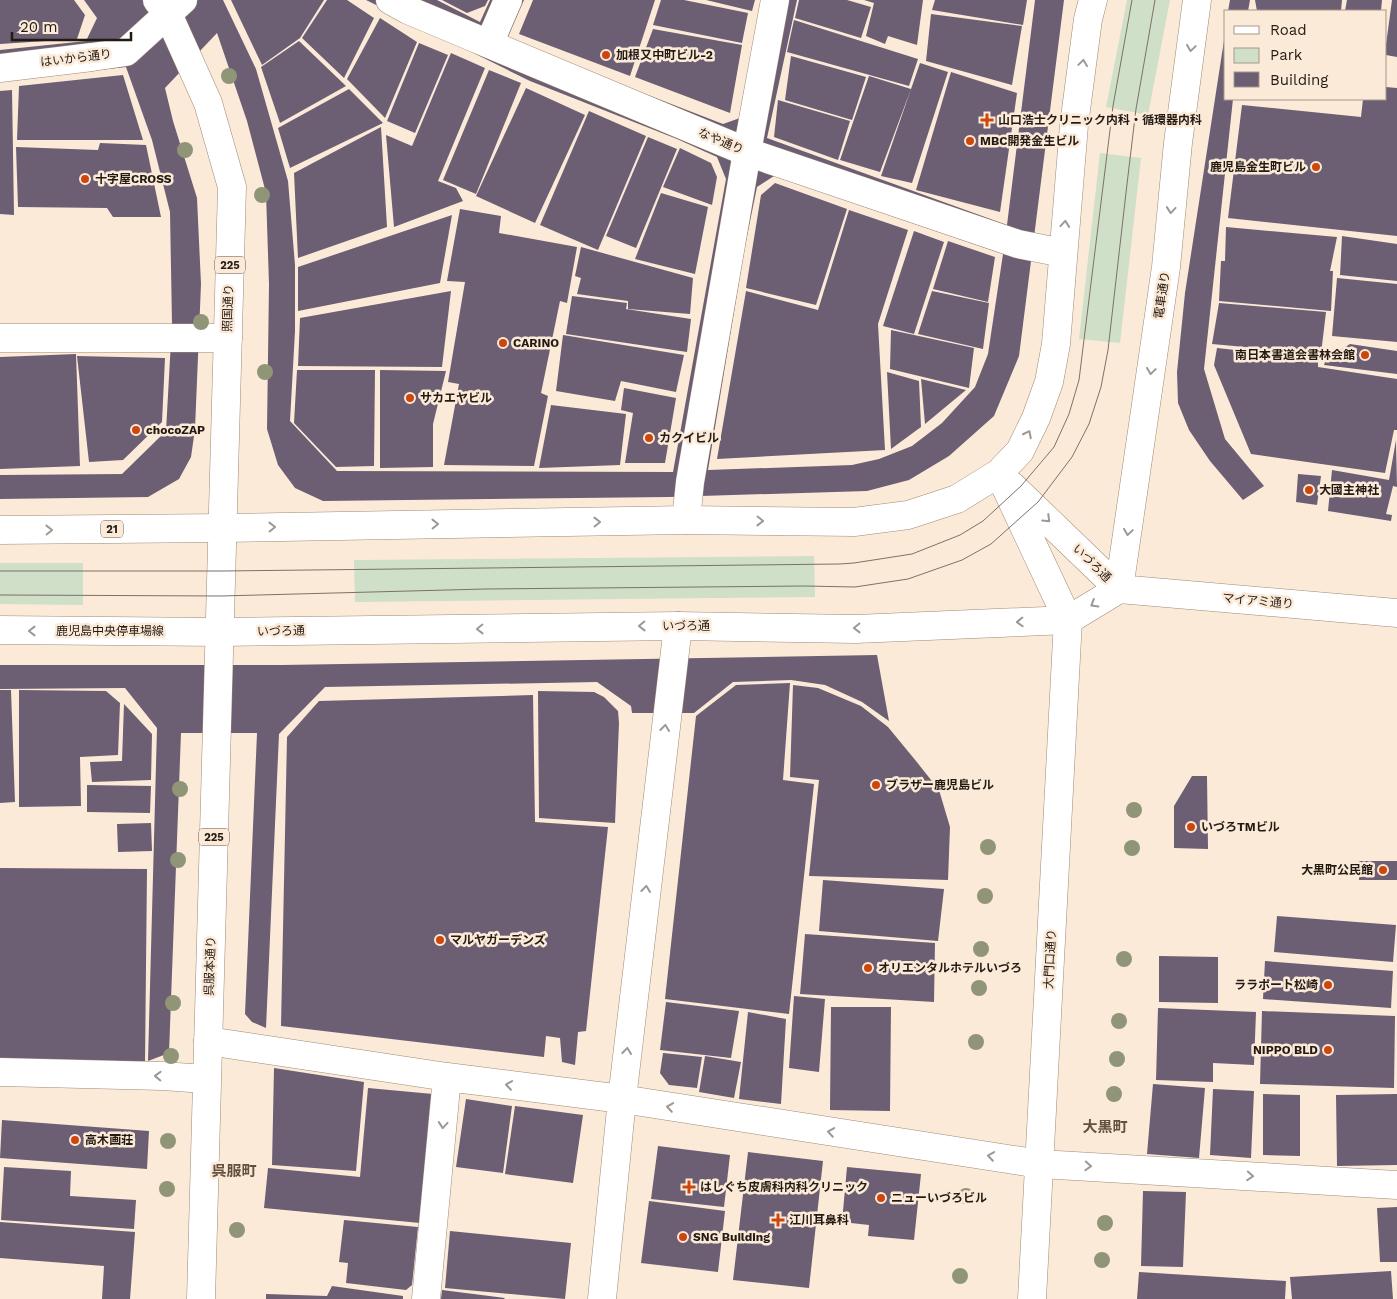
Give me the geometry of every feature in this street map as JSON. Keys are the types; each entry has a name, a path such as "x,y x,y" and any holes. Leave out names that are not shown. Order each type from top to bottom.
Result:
{"main road":[{"name":"なや通り","path":"390,0 408,10 747,152 1018,244 1063,253"},
{"path":"489,44 508,0"},
{"path":"686,520 692,472 775,0"},
{"path":"224,528 686,520 854,522 908,515 957,499 999,473 1020,451 1036,418 1049,382 1056,344 1074,125 1088,19 1093,0"},
{"name":"電車通り","path":"1119,589 1166,267 1178,142 1198,0"},
{"name":"はいから通り","path":"0,68 126,52 169,5"},
{"name":"照国通り","path":"169,5 208,103 232,187 220,632"},
{"path":"0,338 228,338"},
{"path":"999,473 1068,620"},
{"name":"いづろ通","path":"220,632 678,626 856,629 1068,620 1119,589 999,473"},
{"name":"21","path":"0,530 224,528"},
{"name":"マイアミ通り","path":"1119,589 1397,613"},
{"name":"大門口通り","path":"1032,1299 1068,620"},
{"path":"602,1299 622,1099 678,626"},
{"name":"鹿児島中央停車場線","path":"0,630 220,632"},
{"name":"呉服本通り","path":"201,1299 220,632"},
{"path":"208,1041 447,1076 622,1099 1040,1164 1397,1186"},
{"path":"0,1072 162,1076 206,1079"},
{"path":"426,1299 447,1076"}],"green space":[{"path":"1127,0 1170,0 1148,115 1106,107"},
{"path":"1100,153 1141,158 1120,343 1079,339"},
{"path":"814,556 815,597 355,602 354,560"},
{"path":"0,563 83,563 83,605 0,604"}],"building":[{"path":"0,0 74,0 85,15 77,39 0,44"},
{"path":"84,0 223,0 256,69 288,181 295,265 295,331 290,421 337,471 673,472 726,179 717,157 677,139 530,81 366,0 437,0 480,22 490,0 524,0 508,37 617,83 723,124 740,118 762,0 797,0 767,138 1007,225 1035,0 1064,0 1019,356 994,416 949,456 909,480 867,491 669,497 323,501 295,488 278,465 267,429 269,284 266,193 247,121 217,33 165,88 173,121 197,198 201,284 195,429 191,457 179,479 148,497 0,499 0,475 122,474 166,431 172,323 170,212 152,140 126,67 0,81 0,50 86,41 97,18","holes":["774,176 1003,254 988,354 975,387 942,423 912,446 879,459 852,465 708,470 744,251 757,187"]},
{"path":"231,0 324,0 300,38 262,65"},
{"path":"327,0 347,0 374,18 344,78 302,38"},
{"path":"442,0 488,0 485,6 467,13"},
{"name":"加根又中町ビル-2","path":"533,0 655,0 630,76 519,34"},
{"path":"661,0 684,0 748,13 742,43 653,25"},
{"path":"706,0 755,0 752,11"},
{"path":"799,0 847,0 871,7 861,38 795,18"},
{"path":"864,0 923,0 917,45 888,36 885,44 866,36 874,3"},
{"path":"935,0 1027,0 1023,25 932,10"},
{"path":"1230,0 1250,0 1248,10 1228,10"},
{"path":"1255,0 1342,0 1341,10 1257,10"},
{"path":"1347,0 1382,0 1381,10 1345,10"},
{"path":"1392,0 1397,0 1397,57 1387,55 1387,38"},
{"path":"931,14 1022,26 1012,85 926,61"},
{"path":"380,18 417,42 385,118 347,79"},
{"path":"794,20 918,59 909,86 787,52"},
{"path":"653,29 742,45 730,113 635,77"},
{"path":"1224,40 1224,100 1233,100 1204,369 1225,439 1264,486 1243,500 1210,461 1189,430 1178,403 1177,372 1185,293"},
{"path":"299,41 346,86 280,123 261,67"},
{"path":"419,43 448,55 415,133 387,121"},
{"path":"451,53 485,68 438,181 456,188 463,201 394,227 386,135 412,146"},
{"path":"791,56 866,77 852,120 785,100"},
{"path":"920,63 948,72 912,183 881,176"},
{"path":"489,70 521,83 476,194 443,180"},
{"name":"MBC開発金生ビル","path":"951,72 1017,93 1000,212 916,190"},
{"path":"123,75 143,140 17,140 19,86"},
{"path":"869,76 911,89 880,172 840,160"},
{"name":"鹿児島金生町ビル","path":"1387,87 1397,88 1397,236 1228,218 1242,105 1361,117 1363,100 1387,100"},
{"path":"526,88 585,115 535,223 476,196"},
{"path":"349,89 383,123 290,168 278,128"},
{"path":"12,90 14,215 0,214 0,91"},
{"path":"778,100 850,121 838,160 774,137"},
{"path":"589,111 646,136 598,250 540,225"},
{"path":"381,127 387,227 298,258 294,173"},
{"path":"648,137 677,149 636,248 606,236"},
{"name":"十字屋CROSS","path":"100,143 146,145 161,217 113,217 107,208 18,207 16,147 98,150"},
{"path":"680,148 711,163 717,177 712,205 663,187"},
{"path":"775,183 847,209 816,305 746,288 761,195"},
{"path":"661,193 708,207 695,274 635,259"},
{"name":"CARINO","path":"460,209 501,216 499,233 577,247 567,303 560,301 541,393 548,396 534,466 444,465 459,384 448,382 465,282 447,281"},
{"path":"849,210 908,230 878,324 885,450 717,459 746,291 818,310"},
{"path":"452,215 440,283 298,311 298,267"},
{"path":"1226,227 1337,237 1330,271 1333,271 1331,311 1219,301 1221,261 1225,261"},
{"path":"914,231 944,242 914,334 883,326"},
{"path":"1342,236 1397,244 1397,281 1340,275"},
{"path":"948,241 995,257 988,302 933,289"},
{"path":"581,247 693,278 690,314 628,309 628,301 577,294 581,278 575,276"},
{"path":"1337,278 1397,284 1397,342 1332,336"},
{"path":"451,291 442,367 298,366 300,318"},
{"path":"932,291 989,303 983,349 918,334"},
{"path":"572,296 627,303 626,309 691,319 687,352 566,334"},
{"path":"1219,303 1326,312 1321,354 1212,344"},
{"path":"891,330 974,348 969,388 890,369"},
{"path":"563,335 684,355 676,392 621,381 615,401 556,391"},
{"name":"南日本書道会書林会館","path":"1350,344 1397,351 1397,374 1324,365 1326,359"},
{"path":"1217,348 1318,359 1318,367 1397,379 1397,430 1394,430 1385,473 1251,454 1214,365"},
{"path":"76,354 80,466 0,469 0,357"},
{"path":"77,356 165,358 162,422 123,460 89,462"},
{"path":"297,370 375,370 374,466 336,467 294,423"},
{"name":"サカエヤビル","path":"380,370 446,371 433,424 433,467 380,468"},
{"path":"887,372 919,381 921,427 891,449"},
{"path":"921,379 966,390 925,424"},
{"name":"カクイビル","path":"624,388 676,398 665,463 625,463 633,413 621,410"},
{"path":"551,405 626,414 620,465 539,468"},
{"path":"1396,440 1397,487 1393,486 1386,514 1392,515 1391,521 1328,511 1332,470 1389,480"},
{"path":"1298,474 1321,476 1317,505 1296,502"},
{"path":"877,655 889,721 862,702 825,685 791,680 733,682 694,713 632,713 631,706 597,682 325,687 279,734 266,1028 252,1022 245,1014 257,733 181,733 169,1053 148,1061 157,728 125,688 0,689 0,665 282,665"},
{"path":"790,683 783,780 814,784 789,1014 665,999 696,716 736,685"},
{"name":"ブラザー鹿児島ビル","path":"793,685 818,688 861,706 888,727 916,761 939,790 950,827 948,880 809,876 819,780 790,777"},
{"path":"0,690 11,690 15,802 0,803"},
{"path":"19,690 106,691 120,703 118,755 80,757 81,806 19,807"},
{"path":"538,691 594,692 604,697 618,711 615,823 539,818"},
{"name":"マルヤガーデンズ","path":"533,695 535,822 608,827 586,1031 578,1032 575,1065 562,1062 560,1038 546,1036 544,1057 281,1026 287,737 319,701"},
{"path":"124,704 152,734 151,780 92,782 90,762 122,761"},
{"name":"いづろTMビル","path":"1192,776 1207,776 1208,849 1174,848 1174,806"},
{"path":"87,785 151,786 150,813 87,812"},
{"path":"151,823 152,851 118,852 117,824"},
{"path":"1359,861 1397,861 1397,880 1359,880"},
{"path":"0,868 147,869 145,1064 0,1063"},
{"path":"823,880 944,889 938,941 819,931"},
{"path":"1277,916 1396,925 1393,962 1274,952"},
{"name":"オリエンタルホテルいづろ","path":"805,934 935,943 934,1002 800,994"},
{"path":"1159,956 1218,957 1218,1003 1159,1002"},
{"name":"ララポート松崎","path":"1265,961 1393,971 1391,1008 1263,999"},
{"path":"794,996 825,999 819,1072 789,1068"},
{"path":"666,1002 739,1011 731,1058 660,1050"},
{"path":"831,1007 891,1007 890,1111 830,1110"},
{"path":"1158,1008 1256,1012 1254,1065 1213,1063 1213,1082 1156,1080"},
{"name":"NIPPO BLD","path":"1262,1011 1395,1016 1394,1088 1260,1084"},
{"path":"748,1012 786,1019 781,1104 739,1099"},
{"path":"663,1053 702,1057 697,1088 669,1085 660,1073"},
{"path":"705,1056 741,1062 734,1098 699,1092"},
{"path":"274,1068 364,1082 356,1171 272,1165"},
{"path":"1153,1084 1205,1088 1199,1158 1147,1154"},
{"path":"368,1088 433,1094 420,1223 264,1208 268,1168 360,1177"},
{"path":"1213,1089 1254,1091 1251,1158 1210,1155"},
{"path":"1263,1094 1300,1095 1300,1156 1263,1155"},
{"path":"1397,1094 1397,1165 1337,1166 1336,1095"},
{"path":"466,1099 512,1106 503,1173 456,1167"},
{"path":"515,1106 583,1115 573,1183 505,1174"},
{"name":"高木画荘","path":"2,1120 149,1131 147,1169 0,1158"},
{"path":"658,1146 730,1155 724,1207 651,1199"},
{"name":"江川耳鼻科","path":"748,1152 823,1161 809,1288 733,1280"},
{"path":"4,1167 71,1171 70,1196 136,1200 134,1229 1,1220"},
{"name":"ニューいづろビル","path":"847,1167 921,1174 914,1240 868,1236 869,1225 842,1222"},
{"path":"1143,1191 1186,1192 1183,1267 1141,1266"},
{"name":"SNG Building","path":"649,1201 725,1211 718,1272 641,1263"},
{"path":"1397,1207 1397,1262 1380,1262 1377,1208"},
{"path":"344,1220 418,1227 412,1285 406,1290 346,1283 348,1263 339,1262"},
{"path":"0,1222 135,1232 130,1299 102,1299 104,1266 0,1258"},
{"path":"450,1231 571,1243 565,1299 445,1288"},
{"path":"1391,1271 1393,1299 1292,1299 1290,1277"},
{"path":"1139,1272 1286,1281 1285,1299 1137,1299"},
{"path":"332,1286 403,1296 403,1299 266,1299 266,1294 327,1296"},
{"path":"442,1290 505,1298 441,1299"}],"tram line":[{"path":"0,571 222,571 840,564 912,554 960,535 983,521 1021,486 1054,447 1069,414 1079,380 1113,106 1132,0"},
{"path":"0,595 221,596 485,589 855,587 908,579 962,560 991,544 1038,502 1072,457 1089,424 1101,387 1108,350 1136,109 1155,0"}],"place":[{"name":"加根又中町ビル-2","path":"606,55"},
{"name":"山口浩士クリニック内科・循環器内科","path":"987,120"},
{"name":"MBC開発金生ビル","path":"970,141"},
{"name":"鹿児島金生町ビル","path":"1316,167"},
{"name":"十字屋CROSS","path":"85,179"},
{"name":"CARINO","path":"503,343"},
{"name":"南日本書道会書林会館","path":"1365,355"},
{"name":"サカエヤビル","path":"410,398"},
{"name":"chocoZAP","path":"136,430"},
{"name":"カクイビル","path":"649,438"},
{"name":"大國主神社","path":"1309,490"},
{"name":"ブラザー鹿児島ビル","path":"876,785"},
{"name":"いづろTMビル","path":"1191,827"},
{"name":"大黒町公民館","path":"1383,870"},
{"name":"マルヤガーデンズ","path":"440,940"},
{"name":"オリエンタルホテルいづろ","path":"868,968"},
{"name":"ララポート松崎","path":"1328,985"},
{"name":"NIPPO BLD","path":"1328,1050"},
{"name":"高木画荘","path":"75,1140"},
{"name":"はしぐち皮膚科内科クリニック","path":"689,1187"},
{"name":"ニューいづろビル","path":"881,1198"},
{"name":"江川耳鼻科","path":"778,1220"},
{"name":"SNG Building","path":"683,1237"}],"district":[{"name":"大黒町","path":"1105,1127"},
{"name":"呉服町","path":"234,1171"}]}
